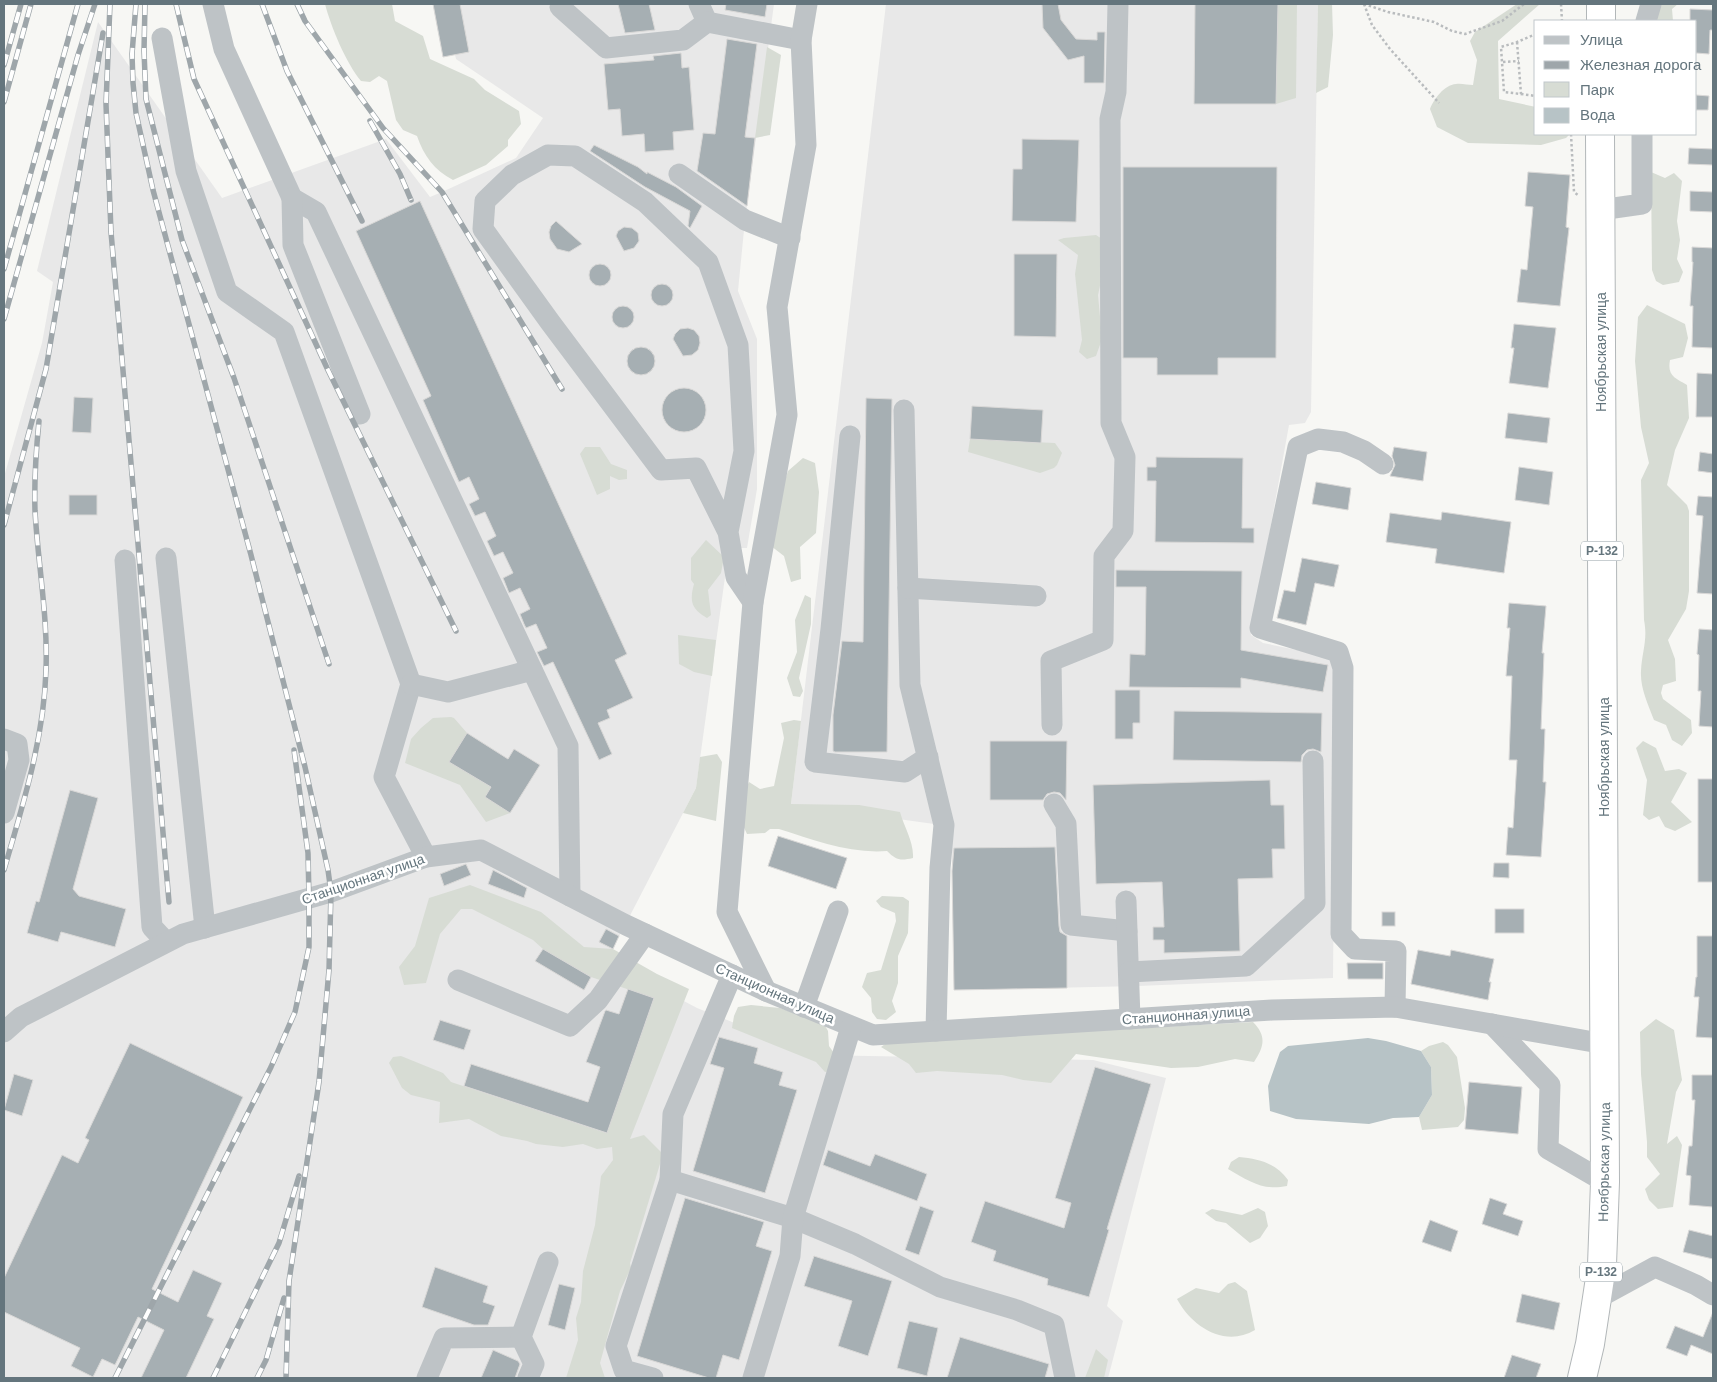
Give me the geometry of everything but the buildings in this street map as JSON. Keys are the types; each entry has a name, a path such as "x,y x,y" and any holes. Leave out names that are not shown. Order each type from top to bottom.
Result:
{"highway":[{"path":"1601,4 1601,20"},
{"name":"Ноябрьская улица","path":"1582,1378 1598,1298 1602,1265 1605,1182 1600,135"}],"street":[{"path":"213,4 224,49 292,198 293,245 360,414"},
{"path":"766,991 727,912 753,602 787,415 777,308 806,145 801,40 807,4"},
{"path":"1052,725 1051,660 1103,640 1104,556 1123,532 1125,458 1111,423 1110,119 1116,92 1118,4"},
{"path":"1646,20 1651,4"},
{"path":"560,7 606,48 683,40 703,13 801,40"},
{"path":"162,38 186,171 227,292 284,332 411,684 384,777 426,857"},
{"path":"1600,210 1642,204 1642,135"},
{"path":"728,532 744,451 738,345 708,262 645,202 575,156 548,155 512,175 485,201 483,230 661,470 696,468 728,532 736,576 753,602"},
{"path":"679,174 745,220 790,238"},
{"path":"292,198 316,212 568,746 570,896"},
{"path":"904,410 910,685 944,825 940,868 936,1031"},
{"path":"850,436 831,629 815,762 905,772 928,757"},
{"path":"1383,464 1364,451 1344,442 1318,439 1298,447 1260,628 1338,652 1343,668 1342,934 1355,949 1396,951 1395,1007"},
{"path":"166,558 205,928"},
{"path":"125,560 152,927 166,942"},
{"path":"908,588 1036,596"},
{"path":"411,684 448,692 532,670"},
{"path":"4,739 17,744 18,760 4,813"},
{"path":"1128,972 1246,966 1315,903 1314,761"},
{"path":"1054,804 1066,824 1071,925 1127,931"},
{"name":"Станционная улица","path":"4,1032 21,1017 183,934 331,892 426,857 481,850 645,934 732,975 851,1027 874,1035 1272,1010 1395,1007 1605,1044"},
{"path":"1126,901 1130,1019"},
{"path":"804,1007 838,911"},
{"path":"458,980 570,1026 598,1000 645,934"},
{"path":"653,1378 624,1370 616,1346 670,1180 673,1114 711,1020 732,975"},
{"path":"1492,1024 1550,1085 1548,1149 1605,1182"},
{"path":"752,1378 790,1256 793,1218 851,1027"},
{"path":"670,1180 793,1218 855,1244 940,1287 1017,1310 1054,1325 1065,1378"},
{"path":"528,1378 534,1364 521,1337 548,1262"},
{"path":"1598,1298 1654,1267 1696,1285 1713,1295"},
{"path":"427,1378 444,1338 521,1337"}],"path":[{"path":"1364,4 1388,12 1434,22 1452,31 1465,34 1502,21 1524,4"},
{"path":"1364,4 1372,24 1390,49 1439,103"},
{"path":"1561,4 1562,20"},
{"path":"1534,35 1501,47 1504,92 1534,96"},
{"path":"1517,42 1521,94"},
{"path":"1502,62 1518,61"}],"shaded area":[{"path":"443,4 774,4 745,220 738,291 757,339 757,489 747,548 736,548 725,577 696,788 607,960 697,1008 815,1055 1093,1060 1166,1078 1107,1306 1123,1321 1108,1378 4,1378 4,477 42,343 53,282 37,271 98,22 222,198 386,139 430,197 516,158 543,118 456,59"},
{"path":"886,4 1318,4 1311,412 1305,423 1289,425 1251,635 1263,643 1336,658 1333,978 1138,986 954,990 952,848 934,824 791,804"}],"green space":[{"path":"325,4 392,4 395,21 423,36 430,59 474,79 485,90 519,111 521,124 508,140 508,146 486,165 453,180 440,172 426,156 417,136 403,130 396,120 387,81 379,76 370,82 361,81 355,73 340,44"},
{"path":"1278,4 1297,4 1296,98 1276,104"},
{"path":"1318,4 1332,4 1333,35 1328,87 1316,93"},
{"path":"1517,4 1540,4 1498,41 1499,99 1534,107 1534,135 1569,135 1566,138 1541,145 1468,143 1437,127 1430,109 1437,97 1447,87 1452,85 1473,85 1477,60 1470,41 1475,32"},
{"path":"1657,4 1678,4 1672,9 1673,20 1649,20"},
{"path":"767,47 781,55 770,135 755,138"},
{"path":"1651,172 1665,178 1674,173 1682,181 1677,221 1680,240 1677,259 1683,272 1679,282 1663,285 1656,281 1652,270"},
{"path":"1096,235 1102,239 1106,258 1098,295 1102,339 1096,356 1087,359 1079,352 1082,340 1075,274 1078,255 1058,240"},
{"path":"1647,305 1685,324 1688,338 1683,357 1670,360 1669,365 1673,376 1687,385 1689,418 1675,450 1667,485 1687,505 1689,511 1689,591 1686,609 1668,640 1675,659 1676,681 1663,685 1661,693 1663,699 1691,720 1692,733 1682,746 1672,740 1666,725 1654,720 1645,696 1641,677 1645,634 1641,480 1649,463 1641,427 1635,361 1638,317"},
{"path":"970,439 1055,443 1062,453 1054,468 1040,473 968,452"},
{"path":"585,447 600,447 611,464 627,470 627,479 619,480 610,476 610,489 597,495 580,454"},
{"path":"803,458 815,463 819,492 816,533 800,547 801,579 791,582 784,556 771,546 769,528 788,471"},
{"path":"706,540 724,557 721,573 708,590 711,615 707,618 693,604 694,584 691,580 691,558"},
{"path":"805,595 811,598 811,624 799,678 803,691 800,697 793,696 787,678 797,652 795,620"},
{"path":"678,635 716,640 712,676 694,672 679,664"},
{"path":"451,717 467,733 450,762 491,787 510,813 486,822 460,785 405,763 411,739 421,728 433,718"},
{"path":"794,720 801,721 791,804 859,805 900,812 910,840 913,858 898,859 887,851 846,848 819,842 779,829 770,829 765,833 747,834 741,821 744,793 749,782 760,789 774,786 784,738 781,723"},
{"path":"1643,741 1656,748 1665,771 1679,769 1687,773 1671,802 1692,822 1675,831 1665,827 1659,816 1649,820 1643,815 1647,780 1636,748"},
{"path":"717,754 722,762 716,821 683,813 696,788 700,757"},
{"path":"470,885 541,912 584,947 613,949 657,974 689,989 630,1139 644,1135 663,1154 630,1263 631,1268 620,1291 600,1363 605,1378 566,1378 578,1340 576,1318 581,1302 583,1271 595,1225 601,1176 613,1160 612,1147 597,1149 583,1144 563,1147 536,1144 501,1136 469,1119 439,1123 440,1102 411,1095 402,1088 389,1063 393,1057 401,1056 443,1073 451,1082 606,1133 654,998 591,977 543,949 533,940 472,909 461,909 440,934 426,983 404,985 399,967 415,946 429,898"},
{"path":"882,896 903,897 909,901 908,933 898,956 898,983 892,1001 896,1012 886,1020 877,1019 872,1012 871,998 862,987 867,973 881,970 896,921 895,913 881,907 876,901"},
{"path":"751,1005 780,1008 824,1024 828,1031 829,1046 839,1060 834,1070 825,1072 816,1062 732,1028 738,1007"},
{"path":"1656,1019 1674,1030 1682,1080 1676,1092 1667,1144 1677,1136 1682,1145 1673,1207 1658,1209 1649,1200 1645,1189 1660,1174 1647,1157 1640,1032"},
{"path":"1253,1022 1260,1032 1263,1042 1254,1062 1235,1059 1198,1067 1171,1068 1076,1054 1051,1083 1023,1080 1002,1075 937,1071 916,1073 909,1064 881,1047 888,1042"},
{"path":"1443,1042 1448,1045 1457,1057 1465,1108 1464,1120 1458,1127 1422,1130 1419,1117 1432,1095 1431,1067 1421,1051 1429,1046"},
{"path":"1239,1157 1253,1159 1272,1166 1288,1180 1287,1186 1270,1187 1256,1184 1228,1169 1231,1162"},
{"path":"1258,1208 1265,1212 1268,1226 1260,1238 1250,1243 1226,1223 1216,1221 1205,1213 1212,1209 1242,1215"},
{"path":"1235,1282 1247,1291 1255,1330 1244,1335 1232,1337 1210,1332 1191,1318 1177,1299 1196,1288 1219,1293 1228,1284"},
{"path":"1096,1349 1108,1360 1104,1378 1085,1378"}],"water":[{"path":"1368,1038 1421,1051 1431,1067 1432,1095 1419,1117 1393,1118 1369,1124 1296,1119 1270,1111 1268,1086 1280,1052 1288,1046"}],"railway":[{"path":"4,65 21,4"},
{"path":"4,102 31,4"},
{"path":"4,269 78,4"},
{"path":"4,319 78,55 95,4"},
{"path":"110,4 106,104 111,232 169,902"},
{"path":"136,4 132,54 136,113 153,190 251,555 305,767 328,870 331,892 329,970 319,1082 289,1281 286,1378"},
{"path":"145,4 146,99 182,240 234,378 329,664"},
{"path":"176,4 194,79 327,368 456,631"},
{"path":"262,4 287,71 362,221"},
{"path":"297,4 305,21 383,128 442,192 562,389"},
{"path":"4,525 46,369 103,33"},
{"path":"370,121 400,174 411,200"},
{"path":"4,870 37,746 44,696 46,630 36,531 35,500 39,421"},
{"path":"115,1378 271,1067 295,1012 309,947 309,898 308,853 294,750"},
{"path":"213,1378 279,1243 299,1176"},
{"path":"257,1378 266,1360 284,1298"}]}
